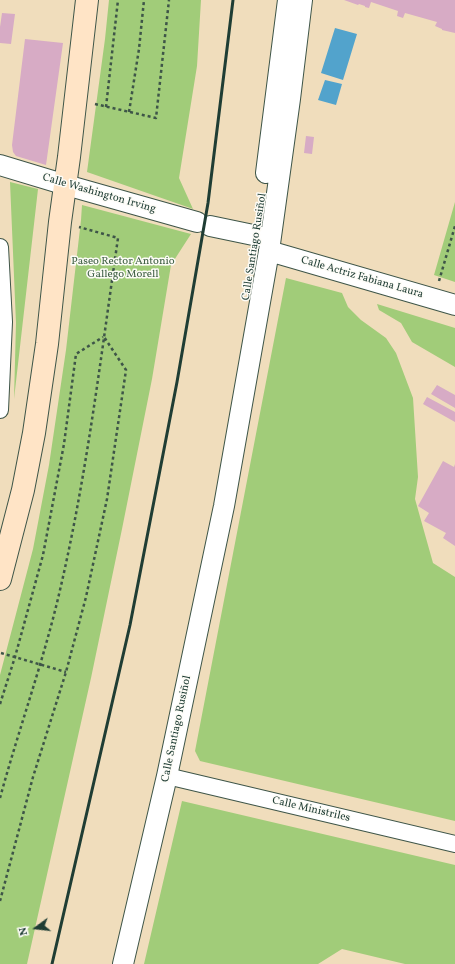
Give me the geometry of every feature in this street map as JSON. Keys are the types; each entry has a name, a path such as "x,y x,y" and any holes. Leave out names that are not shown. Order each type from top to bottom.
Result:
{"main road":[{"path":"0,578 23,490 34,433 47,344 87,0"}],"street":[{"name":"Calle Santiago Rusiñol","path":"263,243 288,0"},
{"name":"Calle Santiago Rusiñol","path":"123,964 167,776 217,542 226,493 218,468 290,99 302,0"},
{"name":"Calle Washington Irving","path":"0,165 204,224 263,243"},
{"name":"Calle Actriz Fabiana Laura","path":"263,243 455,305"},
{"path":"0,247 2,321 0,410"},
{"name":"Calle Ministriles","path":"167,776 455,844"}],"path":[{"path":"106,107 118,0"},
{"path":"129,112 139,49 144,0"},
{"path":"92,104 156,118 169,0"},
{"path":"438,283 455,226"},
{"path":"0,798 40,664 60,590 80,494 101,363 118,238 78,227"},
{"path":"0,704 15,657 43,555 64,444 76,354 104,337"},
{"path":"0,901 33,777 66,672 86,597 107,499 126,370 104,337"},
{"path":"1,652 66,672"}],"green space":[{"path":"109,0 201,0 197,66 179,178 193,209 87,172"},
{"path":"10,182 38,189 14,399 16,323"},
{"path":"455,202 455,282 434,275"},
{"name":"Paseo Rector Antonio Gallego Morell","path":"82,205 191,234 171,265 152,379 122,529 91,678 27,964 0,964 0,675 33,549 49,465 66,350"},
{"path":"286,278 342,293 348,307 361,320 386,338 396,353 413,398 418,477 415,499 433,563 455,577 455,821 200,761 195,751"},
{"path":"377,304 455,328 455,367 412,342 401,323 379,310"},
{"path":"182,801 455,865 455,964 405,964 342,949 318,964 144,964"}],"water":[{"path":"335,28 357,34 343,80 321,73"},
{"path":"325,80 342,84 336,105 318,100"}],"building":[{"path":"344,0 455,0 455,33 442,30 435,26 437,22 405,13 403,18 397,16 398,11 371,2 369,8"},
{"path":"2,13 15,14 11,44 0,43"},
{"path":"25,39 63,43 46,165 16,156 13,152 12,145"},
{"path":"306,136 314,137 312,154 304,153"},
{"path":"437,385 455,395 455,408 431,394"},
{"path":"427,397 455,412 455,422 423,404"},
{"path":"443,461 454,467 455,464 455,546 443,538 446,533 424,521 429,513 418,506"}],"railway":[{"path":"52,964 130,625 177,382 208,203 233,0"}]}
